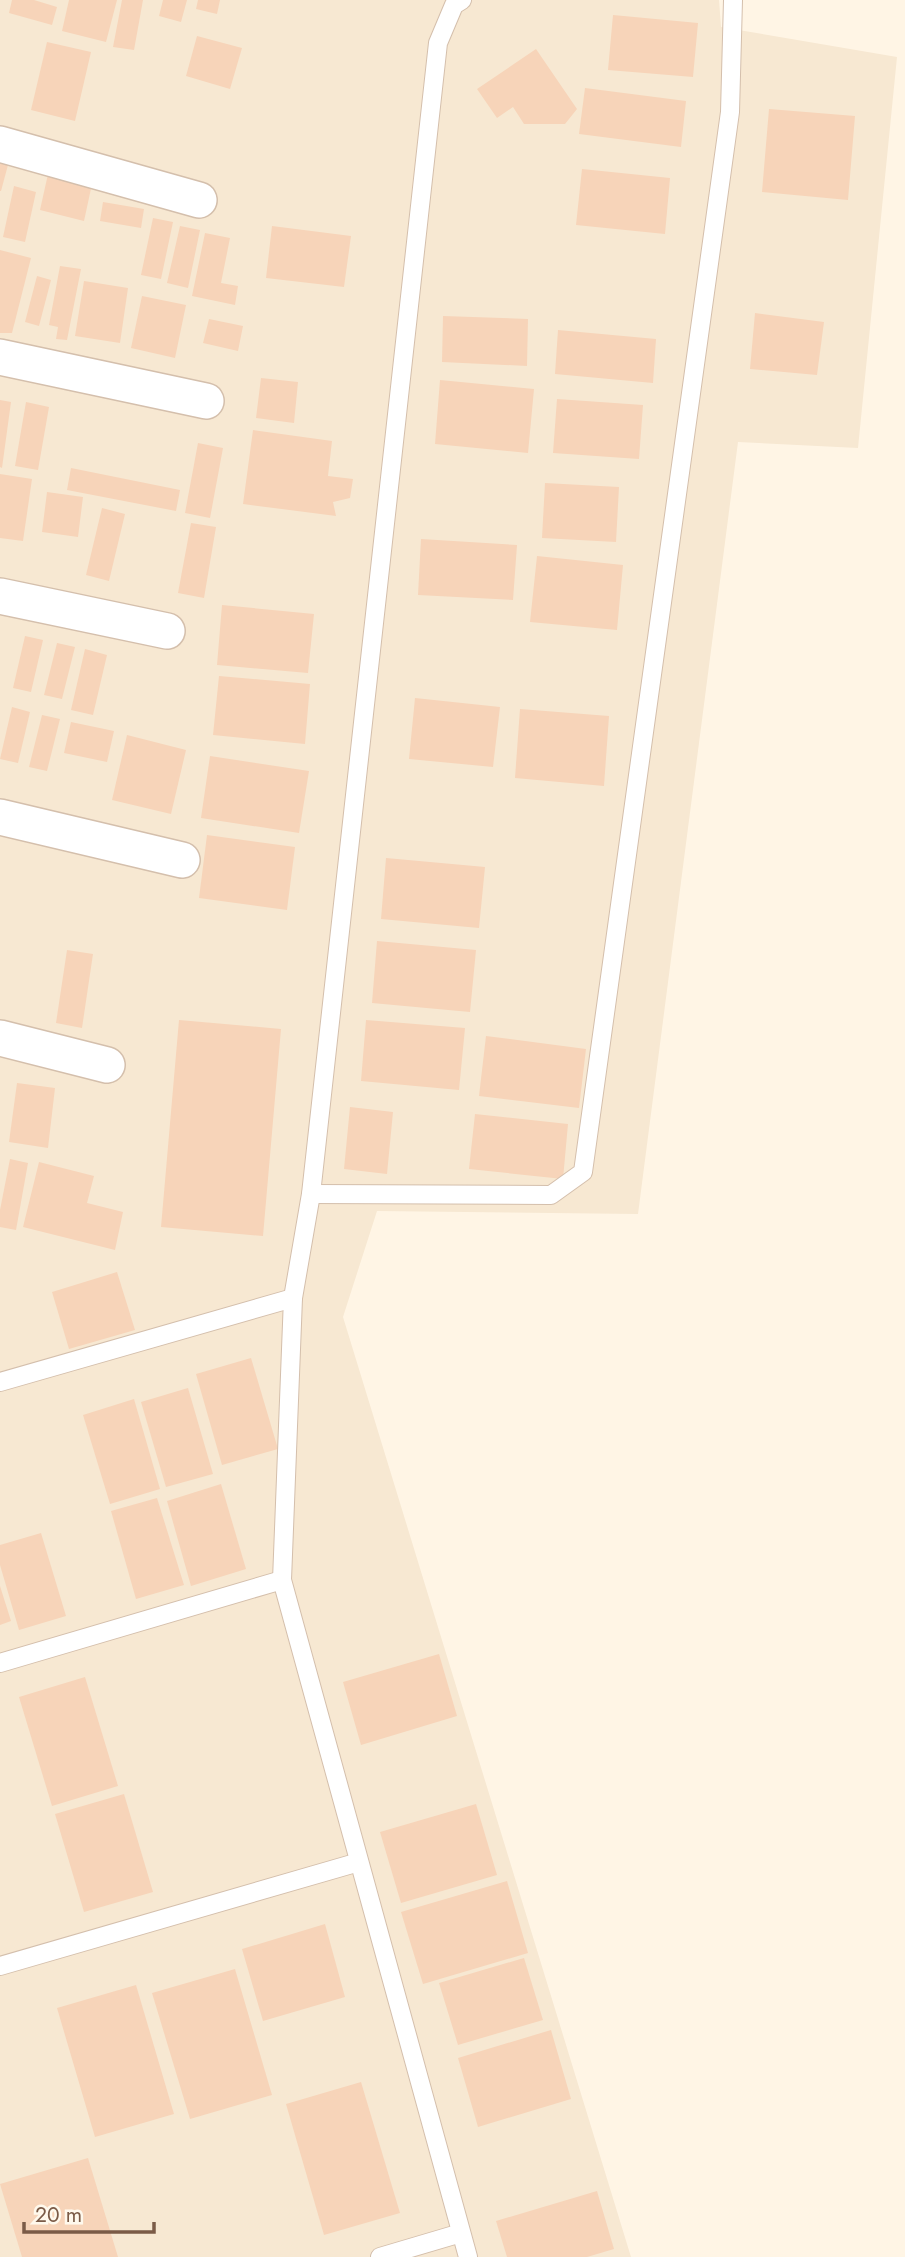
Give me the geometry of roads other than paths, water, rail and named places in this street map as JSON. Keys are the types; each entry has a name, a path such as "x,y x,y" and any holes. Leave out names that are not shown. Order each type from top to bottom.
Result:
{"street":[{"path":"0,144 199,201"},
{"path":"0,357 206,401"},
{"path":"0,596 167,631"},
{"path":"0,817 182,860"},
{"path":"0,1038 107,1065"}],"lane":[{"path":"462,0 454,5 438,43 312,1194 293,1298 282,1580 468,2257"},
{"path":"312,1194 551,1195 583,1172 730,112 733,0"},
{"path":"0,1382 293,1298"},
{"path":"0,1663 282,1580"},
{"path":"0,1966 359,1861"},
{"path":"380,2257 461,2233"}]}
